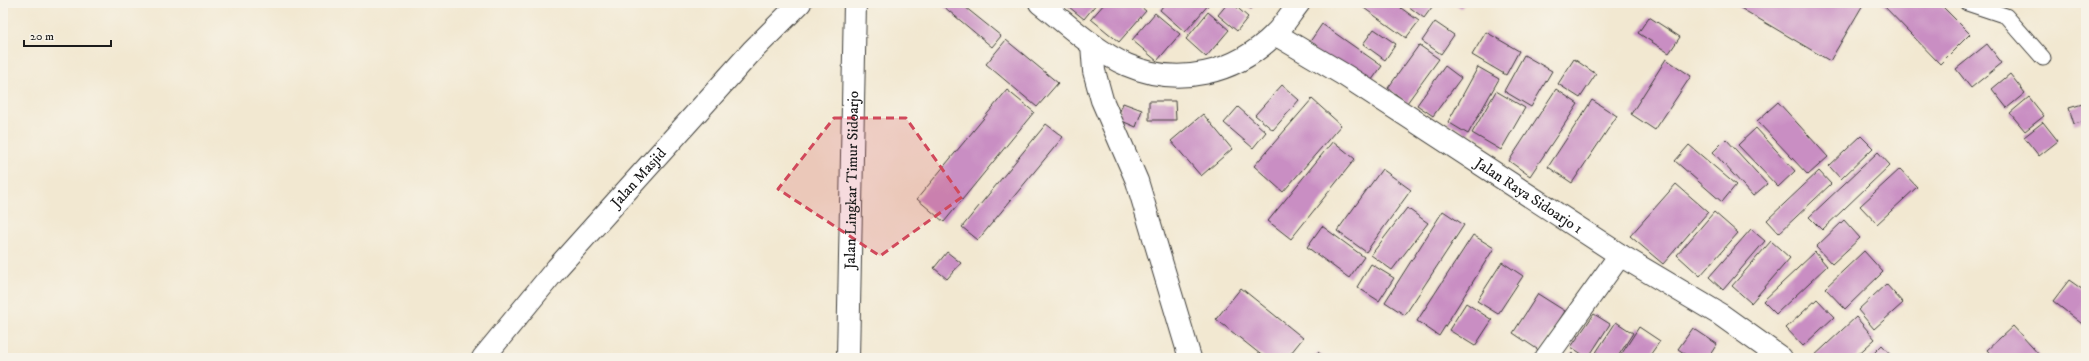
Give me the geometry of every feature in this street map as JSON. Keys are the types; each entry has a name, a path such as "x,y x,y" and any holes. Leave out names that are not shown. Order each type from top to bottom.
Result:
{"street":[{"name":"Jalan Masjid","path":"483,358 557,268 752,51 800,3"},
{"name":"Jalan Lingkar Timur Sidoarjo","path":"848,358 855,3"},
{"path":"1040,3 1092,44 1126,64 1147,72 1164,75 1185,75 1222,69 1240,62 1275,34 1299,3"},
{"name":"Jalan Raya Sidoarjo 1","path":"1275,34 1346,76 1620,255 1721,315 1781,358"},
{"path":"1092,44 1094,71 1102,100 1136,180 1190,358"},
{"path":"1546,358 1620,255"}],"lane":[{"path":"1967,3 2006,16 2043,58"}],"highlighted area":[{"path":"834,118 906,118 962,197 880,256 778,189"}],"building":[{"path":"946,3 960,3 1001,36 992,47 943,6"},
{"path":"1064,3 1097,3 1084,19"},
{"path":"1105,3 1136,3 1146,11 1119,42 1091,19"},
{"path":"1165,3 1210,3 1185,32 1160,10"},
{"path":"1228,3 1232,3 1248,17 1237,31 1218,15"},
{"path":"1244,3 1256,3 1251,9"},
{"path":"1363,3 1394,3 1419,21 1406,38 1361,6"},
{"path":"1404,3 1435,3 1424,18"},
{"path":"1454,3 1465,3 1461,8"},
{"path":"1732,3 1864,3 1830,61"},
{"path":"1881,3 1939,3 1970,34 1940,64"},
{"path":"2080,3 2086,3 2086,12"},
{"path":"1208,12 1229,30 1206,57 1186,39"},
{"path":"1155,13 1180,34 1157,61 1132,40"},
{"path":"1649,17 1680,37 1669,53 1638,33"},
{"path":"1435,22 1454,35 1441,54 1422,41"},
{"path":"1322,24 1382,66 1366,88 1307,46"},
{"path":"1374,29 1396,44 1385,60 1363,44"},
{"path":"1486,32 1519,51 1506,75 1472,55"},
{"path":"1006,40 1058,83 1037,107 986,64"},
{"path":"1987,44 2002,63 1971,88 1956,69"},
{"path":"1419,45 1439,59 1407,103 1388,88"},
{"path":"1524,55 1552,71 1531,107 1504,91"},
{"path":"1574,59 1596,74 1580,98 1558,84"},
{"path":"1666,59 1691,76 1655,130 1631,114"},
{"path":"1445,66 1461,78 1433,116 1417,105"},
{"path":"1478,67 1499,79 1468,134 1448,122"},
{"path":"2010,74 2025,93 2007,108 1992,89"},
{"path":"1282,85 1299,100 1273,130 1255,115"},
{"path":"1556,89 1578,104 1530,176 1509,161"},
{"path":"1007,90 1034,112 944,222 917,199"},
{"path":"1496,91 1525,108 1501,150 1472,133"},
{"path":"2029,97 2044,116 2025,131 2010,113"},
{"path":"1312,99 1341,125 1283,192 1254,166"},
{"path":"1592,100 1617,116 1572,183 1548,167"},
{"path":"1149,101 1175,101 1176,120 1149,120"},
{"path":"1778,102 1828,157 1808,175 1757,121"},
{"path":"1123,103 1142,110 1136,127 1117,119"},
{"path":"2086,103 2086,121 2074,124 2069,108"},
{"path":"1238,107 1266,132 1253,148 1224,123"},
{"path":"1203,114 1232,149 1201,176 1171,141"},
{"path":"2043,122 2058,141 2039,156 2024,137"},
{"path":"1046,124 1063,137 978,240 962,227"},
{"path":"1756,128 1795,171 1778,187 1738,145"},
{"path":"1861,136 1873,148 1841,179 1829,166"},
{"path":"1726,139 1767,184 1753,196 1713,152"},
{"path":"1333,141 1355,159 1291,239 1268,221"},
{"path":"1689,145 1736,185 1722,202 1675,161"},
{"path":"1878,152 1890,165 1822,230 1809,217"},
{"path":"1382,169 1411,190 1366,252 1337,231"},
{"path":"1900,169 1917,187 1877,224 1860,206"},
{"path":"1819,171 1831,184 1779,233 1767,220"},
{"path":"1676,184 1708,212 1663,264 1630,236"},
{"path":"1407,208 1428,223 1392,270 1371,255"},
{"path":"1443,211 1464,225 1405,315 1385,302"},
{"path":"1714,212 1738,233 1700,276 1677,255"},
{"path":"1844,220 1860,238 1832,264 1816,247"},
{"path":"1322,226 1364,257 1349,278 1307,247"},
{"path":"1751,229 1765,241 1723,290 1709,277"},
{"path":"1473,235 1494,248 1439,336 1417,321"},
{"path":"1771,241 1790,258 1751,303 1732,286"},
{"path":"1864,251 1883,272 1845,309 1825,288"},
{"path":"947,252 961,263 947,279 934,268"},
{"path":"1815,252 1827,266 1776,314 1763,301"},
{"path":"1502,262 1523,276 1498,314 1477,301"},
{"path":"1371,264 1394,278 1379,301 1357,287"},
{"path":"2069,280 2086,292 2086,327 2053,301"},
{"path":"1886,284 1903,303 1874,329 1858,310"},
{"path":"1241,288 1303,338 1287,358 1265,358 1216,319"},
{"path":"1538,294 1565,311 1540,351 1513,333"},
{"path":"1817,299 1834,317 1803,346 1786,328"},
{"path":"1466,303 1492,320 1475,346 1449,330"},
{"path":"1594,314 1610,324 1588,358 1571,347"},
{"path":"1856,317 1875,339 1854,358 1812,358"},
{"path":"1616,322 1633,333 1617,358 1594,358 1593,357"},
{"path":"2013,326 2041,357 2040,358 1994,358 1987,350"},
{"path":"1639,327 1660,341 1648,358 1619,358"},
{"path":"1693,328 1717,344 1708,358 1691,358 1678,349"},
{"path":"1882,345 1894,358 1869,358"},
{"path":"1318,352 1325,358 1312,358"},
{"path":"1572,353 1578,358 1568,358"}]}
